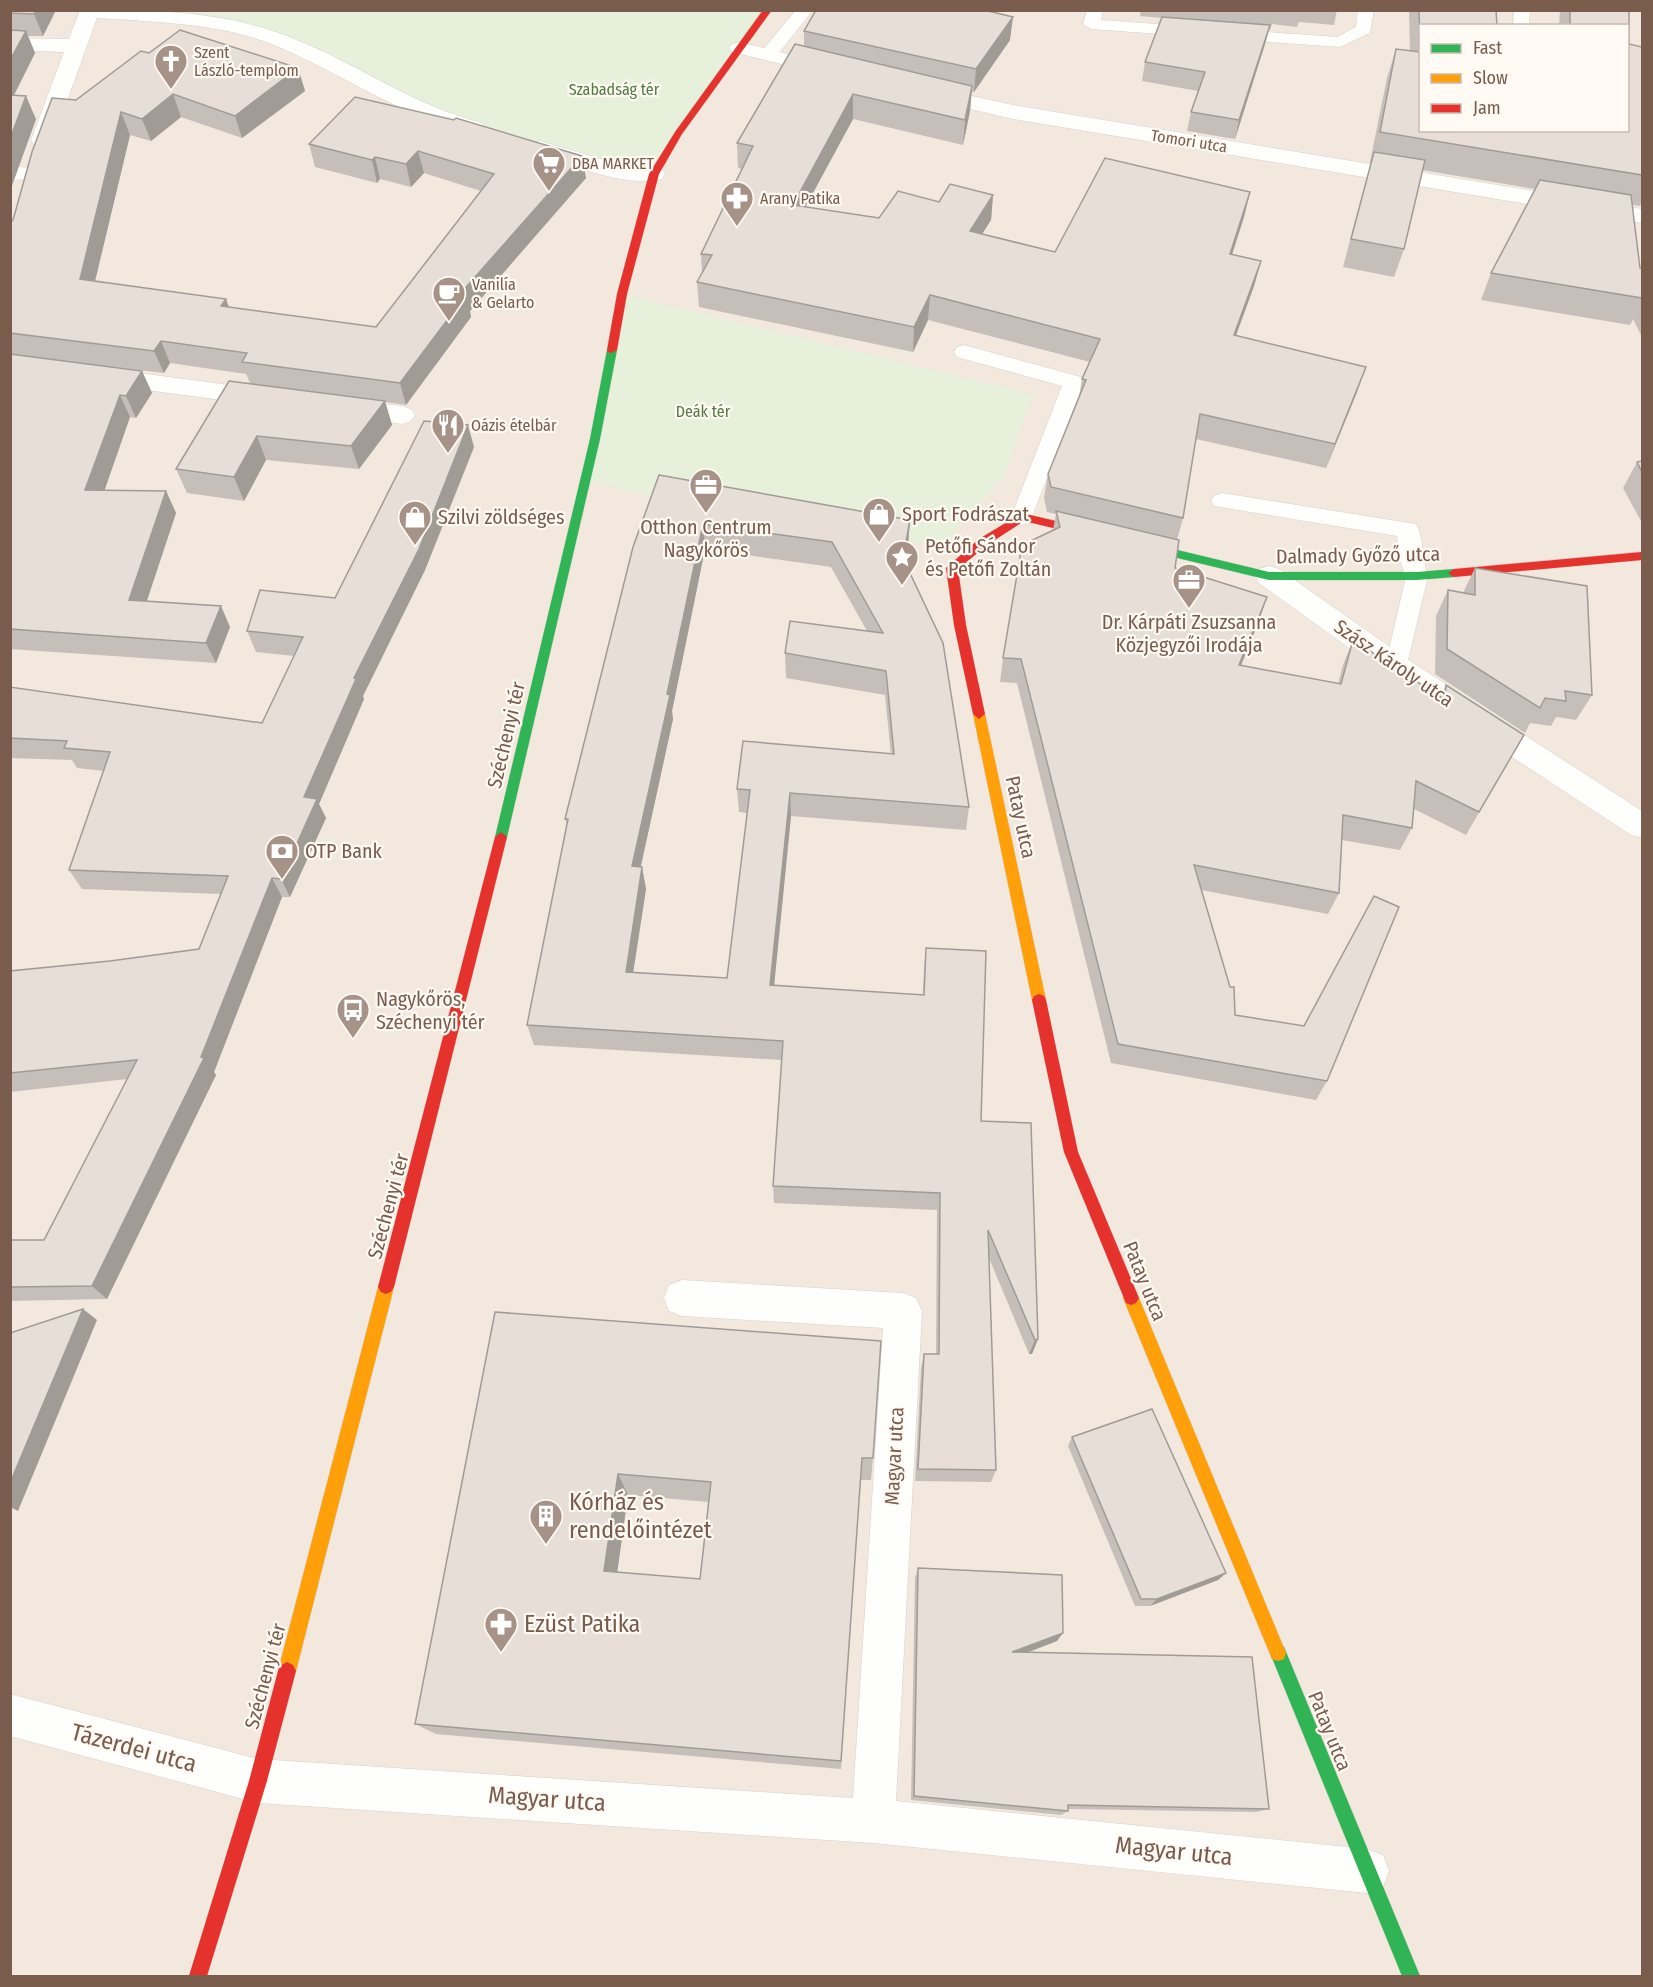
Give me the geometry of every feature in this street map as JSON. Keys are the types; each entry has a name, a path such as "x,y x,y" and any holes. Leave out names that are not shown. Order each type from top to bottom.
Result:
{"main road":[{"path":"654,174 678,134 768,10"},
{"name":"Széchenyi tér","path":"198,1977 258,1780 481,924 595,439 622,294 654,174"},
{"name":"Patay utca","path":"1022,517 983,542 952,568 960,625 1071,1152 1411,1977"},
{"name":"Dalmady Győző utca","path":"1022,517 1269,576 1417,576 1642,556"}],"street":[{"path":"23,196 20,173 43,108 77,46 90,11 190,19 277,40 364,79 386,94 432,116 490,133"},
{"path":"10,44 77,46"},
{"path":"739,48 851,74"},
{"name":"Tomori utca","path":"909,88 1013,112 1642,216"},
{"path":"524,143 610,169 654,174"},
{"path":"10,364 402,416"},
{"name":"Szász Károly utca","path":"1269,576 1396,667 1642,826"},
{"name":"Magyar utca","path":"682,1298 903,1311 873,1821"},
{"name":"Tázerdei utca","path":"10,1715 258,1780"},
{"name":"Magyar utca","path":"258,1780 873,1821 1367,1871"}],"lane":[{"path":"768,55 805,10"},
{"path":"1095,10 1091,24 1222,27 1341,42 1364,29 1366,10"},
{"path":"964,352 1074,382 1022,517"},
{"path":"1222,501 1408,530 1411,561 1417,576 1396,667"}],"shaded area":[{"path":"11,11 1642,11 1642,1976 11,1976"}],"green space":[{"name":"Szabadság tér","path":"90,11 768,11 654,174 432,116 277,40 190,19"},
{"name":"Deák tér","path":"622,294 1035,395 1027,410 1005,475 942,545 807,529 673,502 586,479"}],"building":[{"path":"10,10 36,10 34,14 10,13"},
{"path":"816,10 984,10 1013,17 976,69 804,31"},
{"path":"1419,10 1496,10 1497,24 1419,24"},
{"path":"1570,10 1629,10 1629,24 1570,24"},
{"path":"1162,17 1270,25 1239,120 1191,112 1205,72 1145,62"},
{"path":"10,30 26,31 10,60"},
{"path":"180,30 298,68 235,116 173,94 142,119 121,112 80,279 226,299 221,306 376,327 494,174 418,151 406,164 375,157 372,160 309,144 355,97 454,120 456,118 582,156 460,294 466,295 400,383 242,362 247,353 161,341 154,351 10,333 10,223 13,220 32,152 52,98 76,100 141,51 149,53"},
{"path":"795,44 972,86 965,120 853,94 793,205 879,218 898,191 939,202 950,184 993,195 970,231 1055,252 1105,158 1250,192 1230,254 1261,261 1234,335 1366,367 1335,444 1200,414 1183,518 1051,487 1048,474 1086,380 1082,379 1100,339 930,295 914,327 697,282 712,255 701,254 753,146 737,143"},
{"path":"1629,44 1642,47 1642,175 1380,132 1396,49 1419,52 1419,132 1629,132"},
{"path":"10,95 26,96 10,139"},
{"path":"1374,152 1425,160 1404,249 1351,239"},
{"path":"1540,180 1631,195 1640,268 1642,268 1642,298 1491,273"},
{"path":"10,354 142,371 126,396 120,395 85,490 166,491 129,600 221,606 206,643 10,629"},
{"path":"229,381 385,401 351,446 257,436 234,477 176,469"},
{"path":"424,421 468,425 419,549 354,678 356,679 304,797 317,799 281,879 272,878 201,1057 204,1058 92,1286 10,1287 10,1240 44,1240 137,1060 10,1073 10,971 199,949 228,876 69,870 110,752 64,748 67,741 10,738 10,687 262,723 303,637 247,631 260,590 335,598"},
{"path":"1642,461 1642,472 1637,462"},
{"path":"659,475 910,520 904,553 900,552 943,643 969,807 790,793 770,985 924,995 926,948 986,951 981,1121 1031,1123 1038,1339 1035,1340 988,1230 996,1470 918,1469 924,1354 939,1354 940,1193 773,1186 783,1041 527,1025 568,819 565,819 633,547","holes":["703,524 832,542 883,633 790,621 785,653 886,671 894,754 743,741 737,789 750,790 727,978 626,972 642,867 632,866 670,695 667,694"]},
{"path":"1056,511 1179,540 1175,568 1267,597 1239,665 1341,684 1353,640 1445,700 1446,685 1524,735 1479,812 1416,781 1412,828 1343,815 1339,893 1194,865 1230,987 1234,987 1235,1015 1304,1026 1374,896 1399,907 1327,1081 1118,1044 1021,659 1003,658 1022,545 1060,527"},
{"path":"1475,568 1587,586 1592,695 1565,691 1566,701 1545,698 1540,708 1447,649 1448,590 1475,595"},
{"path":"83,1309 10,1483 10,1333"},
{"name":"Kórház és rendelőintézet","path":"495,1312 881,1341 873,1458 862,1458 841,1761 415,1724","holes":["618,1474 711,1482 700,1579 604,1571"]},
{"path":"1152,1409 1226,1573 1157,1599 1141,1599 1072,1437"},
{"path":"918,1568 1062,1575 1063,1633 1012,1652 1252,1657 1269,1809 1068,1805 1068,1811 914,1796"}],"traffic: fast":[{"path":"501,837 595,439 612,350"},
{"path":"1115,539 1269,576 1417,576 1454,573"},
{"path":"1278,1653 1411,1976"}],"traffic: slow":[{"path":"979,714 1039,1000"},
{"path":"287,1671 386,1287"},
{"path":"1131,1298 1278,1653"}],"traffic: jam":[{"path":"612,350 622,294 654,174 678,134 768,10"},
{"path":"979,714 960,625 952,568 983,542 1022,517 1115,539"},
{"path":"1454,573 1642,556"},
{"path":"386,1287 501,837"},
{"path":"1039,1000 1071,1152 1131,1298"},
{"path":"198,1976 258,1781 287,1671"}],"place":[{"name":"Szent László-templom","path":"171,90"},
{"name":"DBA MARKET","path":"549,192"},
{"name":"Arany Patika","path":"737,227"},
{"name":"Vanilía & Gelarto","path":"449,322"},
{"name":"Oázis ételbár","path":"448,454"},
{"name":"Otthon Centrum Nagykőrös","path":"706,514"},
{"name":"Sport Fodrászat","path":"879,543"},
{"name":"Szilvi zöldséges","path":"415,546"},
{"name":"Petőfi Sándor és Petőfi Zoltán","path":"902,586"},
{"name":"Dr. Kárpáti Zsuzsanna Közjegyzői Irodája","path":"1189,609"},
{"name":"OTP Bank","path":"282,880"},
{"name":"Nagykőrös, Széchenyi tér","path":"353,1039"},
{"name":"Kórház és rendelőintézet","path":"546,1545"},
{"name":"Ezüst Patika","path":"501,1653"}]}
